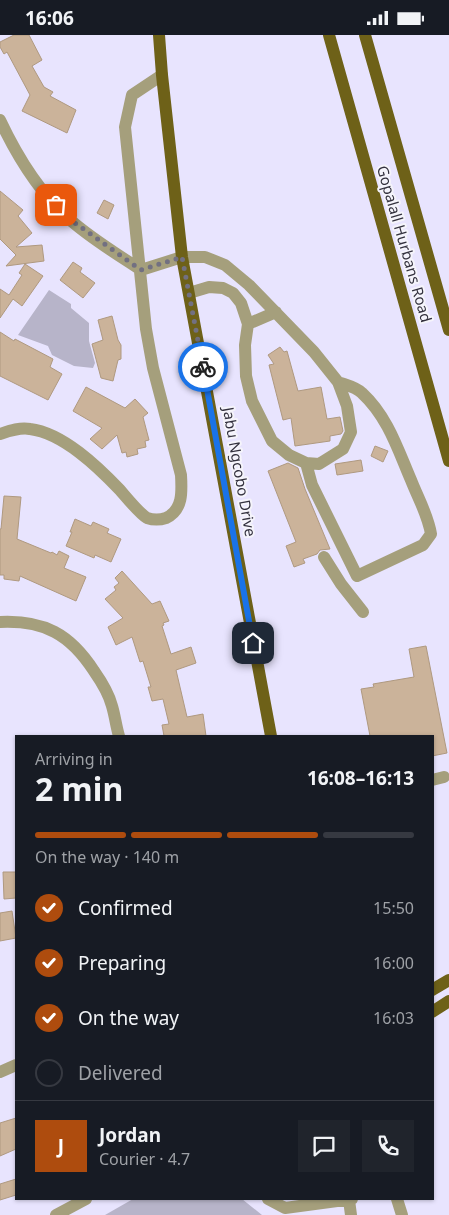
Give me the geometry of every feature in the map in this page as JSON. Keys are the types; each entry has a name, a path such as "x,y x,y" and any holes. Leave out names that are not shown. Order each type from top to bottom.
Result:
{"main road":[{"name":"Jabu Ngcobo Drive","path":"159,35 182,257 272,735"},
{"name":"Gopalall Hurbans Road","path":"329,35 449,461"},
{"name":"Gopalall Hurbans Road","path":"365,35 449,330"},
{"path":"434,989 449,980"},
{"path":"434,1011 449,1001"}],"street":[{"path":"0,435 13,430 28,428 49,433 84,456 108,477 147,517 160,520 171,515 179,507 182,493 181,475 153,368 146,329 125,127 132,95 162,75"},
{"path":"0,120 12,146 34,180 68,218 141,270"},
{"path":"141,270 182,257 205,257 225,265 249,285 314,352 338,382 347,406 351,432 343,449 319,464 306,463 289,455 272,441 252,401 246,376 245,345 248,324 241,303 233,293 223,288 209,287 189,293"},
{"path":"248,324 276,312"},
{"path":"338,382 362,392 386,424 398,446 405,468 429,523 431,535 422,545 341,584"},
{"path":"306,463 312,485 357,576"},
{"path":"324,557 341,584 363,611"},
{"path":"0,622 23,622 42,626 62,636 75,646 84,655 98,677 111,704 119,735"},
{"path":"0,1072 15,1065"},
{"path":"56,1215 84,1200"},
{"path":"270,1200 286,1211 345,1200"},
{"path":"350,1200 351,1215"},
{"path":"397,1200 402,1215"}],"shaded area":[{"path":"49,290 71,304 71,308 89,323 89,341 95,363 93,368 74,366 52,355 48,346 18,335"},
{"path":"131,1200 243,1200 262,1215 105,1215"}],"building":[{"path":"14,35 29,35 42,60 32,66 44,87 53,92 50,96 76,110 67,133 22,111 30,95 7,52 4,54 0,47 0,42"},
{"path":"0,191 23,210 18,216 32,233 16,247 42,245 44,261 6,266 16,255 0,239"},
{"path":"104,200 114,205 108,219 97,213"},
{"path":"73,262 82,268 80,272 95,283 83,298 60,280"},
{"path":"25,264 43,276 22,306 13,299 0,318 0,289 9,295 22,275 19,273"},
{"path":"112,316 121,345 121,359 118,360 113,381 101,378 92,344 103,340 98,320"},
{"path":"0,332 14,341 15,339 53,359 50,367 62,374 48,400 0,376"},
{"path":"280,347 284,352 287,351 298,391 321,387 327,419 340,417 343,431 341,434 330,436 330,441 295,446 291,418 283,420 269,365 274,364 268,355"},
{"path":"86,387 125,408 135,399 148,413 143,417 149,440 145,441 146,447 137,449 138,454 127,457 126,452 122,453 117,435 102,449 90,439 102,428 73,411"},
{"path":"375,446 388,451 383,462 371,456"},
{"path":"361,460 363,471 337,475 335,464"},
{"path":"288,463 298,468 330,549 320,550 317,554 303,559 305,563 294,567 286,546 296,542 268,471"},
{"path":"4,496 21,497 17,539 57,555 59,551 69,556 64,568 86,577 76,601 20,576 19,581 4,579 4,575 0,575 0,529"},
{"path":"75,519 91,526 93,522 109,529 107,533 121,539 111,562 95,555 94,558 66,546"},
{"path":"122,571 152,604 160,601 169,621 163,623 164,625 162,626 171,654 191,647 196,663 176,670 187,717 203,714 206,735 164,735 162,725 169,724 163,699 152,701 148,687 151,687 143,661 140,662 132,637 116,645 108,627 123,618 105,599 116,590 114,587 119,583 115,578"},
{"path":"426,646 447,753 434,756 434,735 370,735 361,689 374,687 373,684 414,677 409,649"},
{"path":"3,872 15,872 15,898 4,899"},
{"path":"12,911 15,938 0,941 0,913"},
{"path":"15,1118 15,1149 0,1156 0,1123"},
{"path":"15,1179 15,1195 0,1200 0,1184"}],"way so far":[{"path":"56,205 68,218 141,270 182,257 203,367"}],"route":[{"path":"203,367 253,643"}]}
